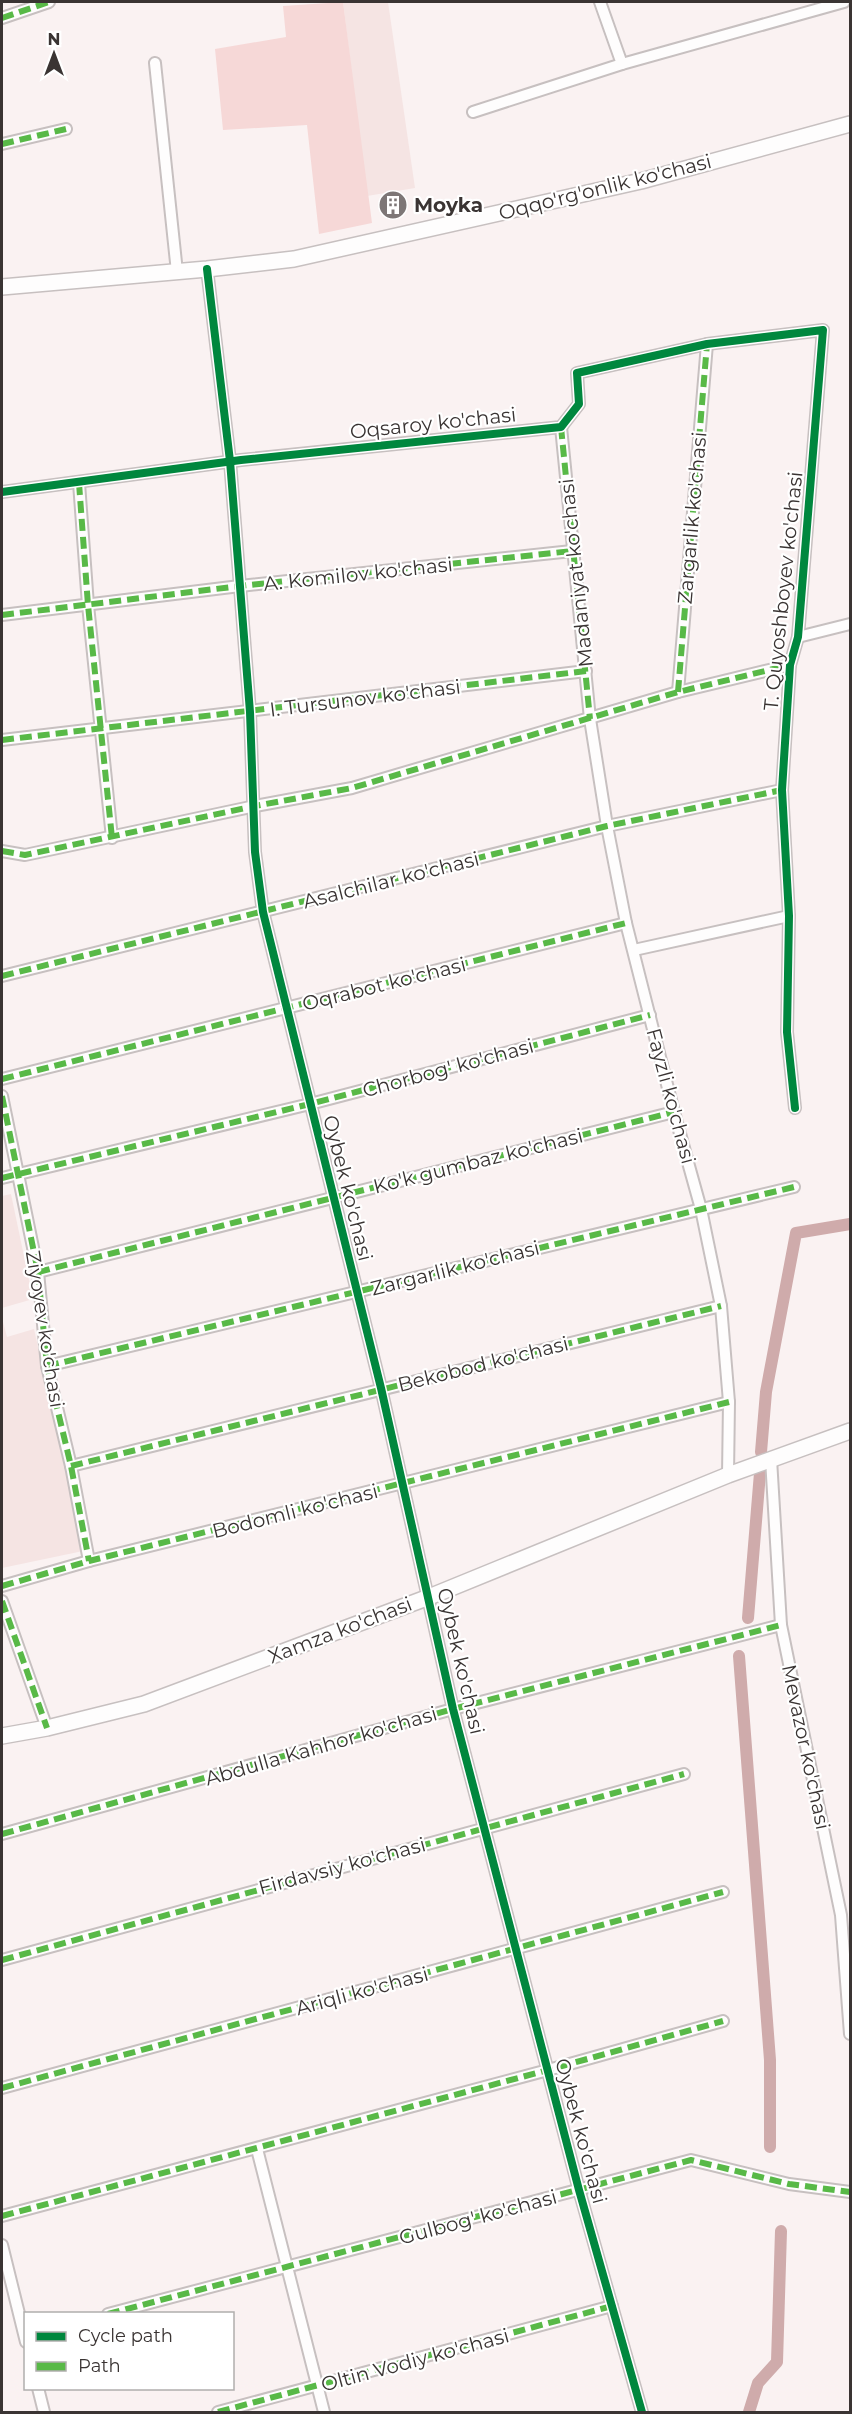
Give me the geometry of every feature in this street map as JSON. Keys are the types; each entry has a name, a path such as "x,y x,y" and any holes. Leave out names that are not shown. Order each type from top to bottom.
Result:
{"main road":[{"name":"Oqqo'rg'onlik ko'chasi","path":"2,286 294,260 641,181 850,124"},
{"name":"Xamza ko'chasi","path":"2,1736 47,1728 144,1704 429,1597 728,1475 850,1431"}],"street":[{"path":"2,18 49,2"},
{"path":"600,2 622,64"},
{"path":"473,112 622,64 844,2"},
{"path":"155,63 177,272"},
{"path":"2,144 66,129"},
{"name":"Oybek ko'chasi","path":"207,269 230,462 250,712 255,852 263,912 404,1484 453,1709 579,2190 642,2412"},
{"name":"T. Quyoshboyev ko'chasi","path":"706,344 823,330 798,637 790,665 782,790 789,916 787,1032 795,1108"},
{"path":"561,426 579,404 577,373 706,344"},
{"name":"Zargarlik ko'chasi","path":"678,692 706,344"},
{"name":"Oqsaroy ko'chasi","path":"2,492 230,462 561,426"},
{"name":"Madaniyat ko'chasi","path":"561,426 590,719"},
{"path":"79,483 88,605 112,838"},
{"name":"A. Komilov ko'chasi","path":"2,615 240,586 572,551"},
{"path":"798,637 850,624"},
{"path":"2,851 25,855 255,806 352,788 678,692 790,665"},
{"name":"I. Tursunov ko'chasi","path":"2,740 586,671"},
{"name":"Fayzli ko'chasi","path":"590,719 607,826 626,923 701,1209 721,1306 729,1402 728,1475"},
{"name":"Asalchilar ko'chasi","path":"2,976 607,826 782,790"},
{"path":"634,950 789,916"},
{"name":"Oqrabot ko'chasi","path":"2,1079 626,923"},
{"name":"Chorbog' ko'chasi","path":"2,1178 310,1104 650,1015"},
{"name":"Ziyoyev ko'chasi","path":"2,1096 16,1174 38,1272 47,1366 71,1466 89,1561"},
{"name":"Ko'k gumbaz ko'chasi","path":"38,1272 674,1112"},
{"name":"Zargarlik ko'chasi","path":"47,1366 794,1187"},
{"name":"Bekobod ko'chasi","path":"71,1466 721,1306"},
{"name":"Bodomli ko'chasi","path":"2,1586 89,1561 729,1402"},
{"name":"Mevazor ko'chasi","path":"771,1459 781,1625 846,1915 850,2034"},
{"path":"2,1601 47,1728"},
{"name":"Abdulla Kahhor ko'chasi","path":"2,1834 453,1709 781,1625"},
{"name":"Firdavsiy ko'chasi","path":"2,1960 684,1774"},
{"name":"Ariqli ko'chasi","path":"2,2088 723,1892"},
{"path":"2,2216 548,2070 723,2020"},
{"path":"257,2149 285,2268 324,2412"},
{"name":"Gulbog' ko'chasi","path":"112,2312 691,2160 789,2184 850,2192"},
{"path":"2,2245 24,2333"},
{"name":"Oltin Vodiy ko'chasi","path":"218,2412 612,2306"},
{"path":"38,2390 44,2412"}],"shaded area":[{"path":"343,2 388,2 415,188 367,196"},
{"path":"343,2 372,223 319,234 307,125 223,130 215,49 286,37 283,6"},
{"path":"11,1194 33,1299 2,1308 2,1196"},
{"path":"2,1318 7,1337 34,1329 83,1551 2,1568"}],"waterway":[{"path":"761,1452 766,1392 796,1233 850,1224"},
{"path":"748,1618 760,1473"},
{"path":"739,1656 770,2060 770,2147"},
{"path":"749,2412 758,2383 777,2362 781,2231"}],"marked path":[{"path":"2,18 49,2"},
{"path":"2,144 66,129"},
{"path":"678,692 707,344"},
{"path":"561,427 590,719"},
{"path":"79,483 88,605 112,838"},
{"path":"2,615 240,586 572,551"},
{"path":"2,851 25,855 255,806 352,788 678,692 790,665"},
{"path":"2,740 586,671"},
{"path":"2,976 607,826 782,790"},
{"path":"2,1079 626,923"},
{"path":"2,1178 310,1104 650,1015"},
{"path":"2,1096 38,1272 47,1366 71,1466 89,1561"},
{"path":"38,1272 674,1112"},
{"path":"47,1366 794,1187"},
{"path":"71,1466 721,1306"},
{"path":"2,1586 89,1561 729,1402"},
{"path":"2,1601 47,1728"},
{"path":"2,1834 453,1709 781,1625"},
{"path":"2,1960 684,1774"},
{"path":"2,2088 723,1892"},
{"path":"2,2216 723,2021"},
{"path":"116,2312 691,2160 789,2184 850,2192"},
{"path":"218,2412 612,2306"}],"cycle path":[{"path":"207,269 230,461 250,712 255,852 263,912 381,1388 453,1709 579,2190 642,2412"},
{"path":"2,492 241,460 561,427 579,404 577,373 707,344 823,330 798,637 790,665 782,790 789,916 787,1032 795,1108"}],"place":[{"name":"Moyka","path":"393,205"}]}
